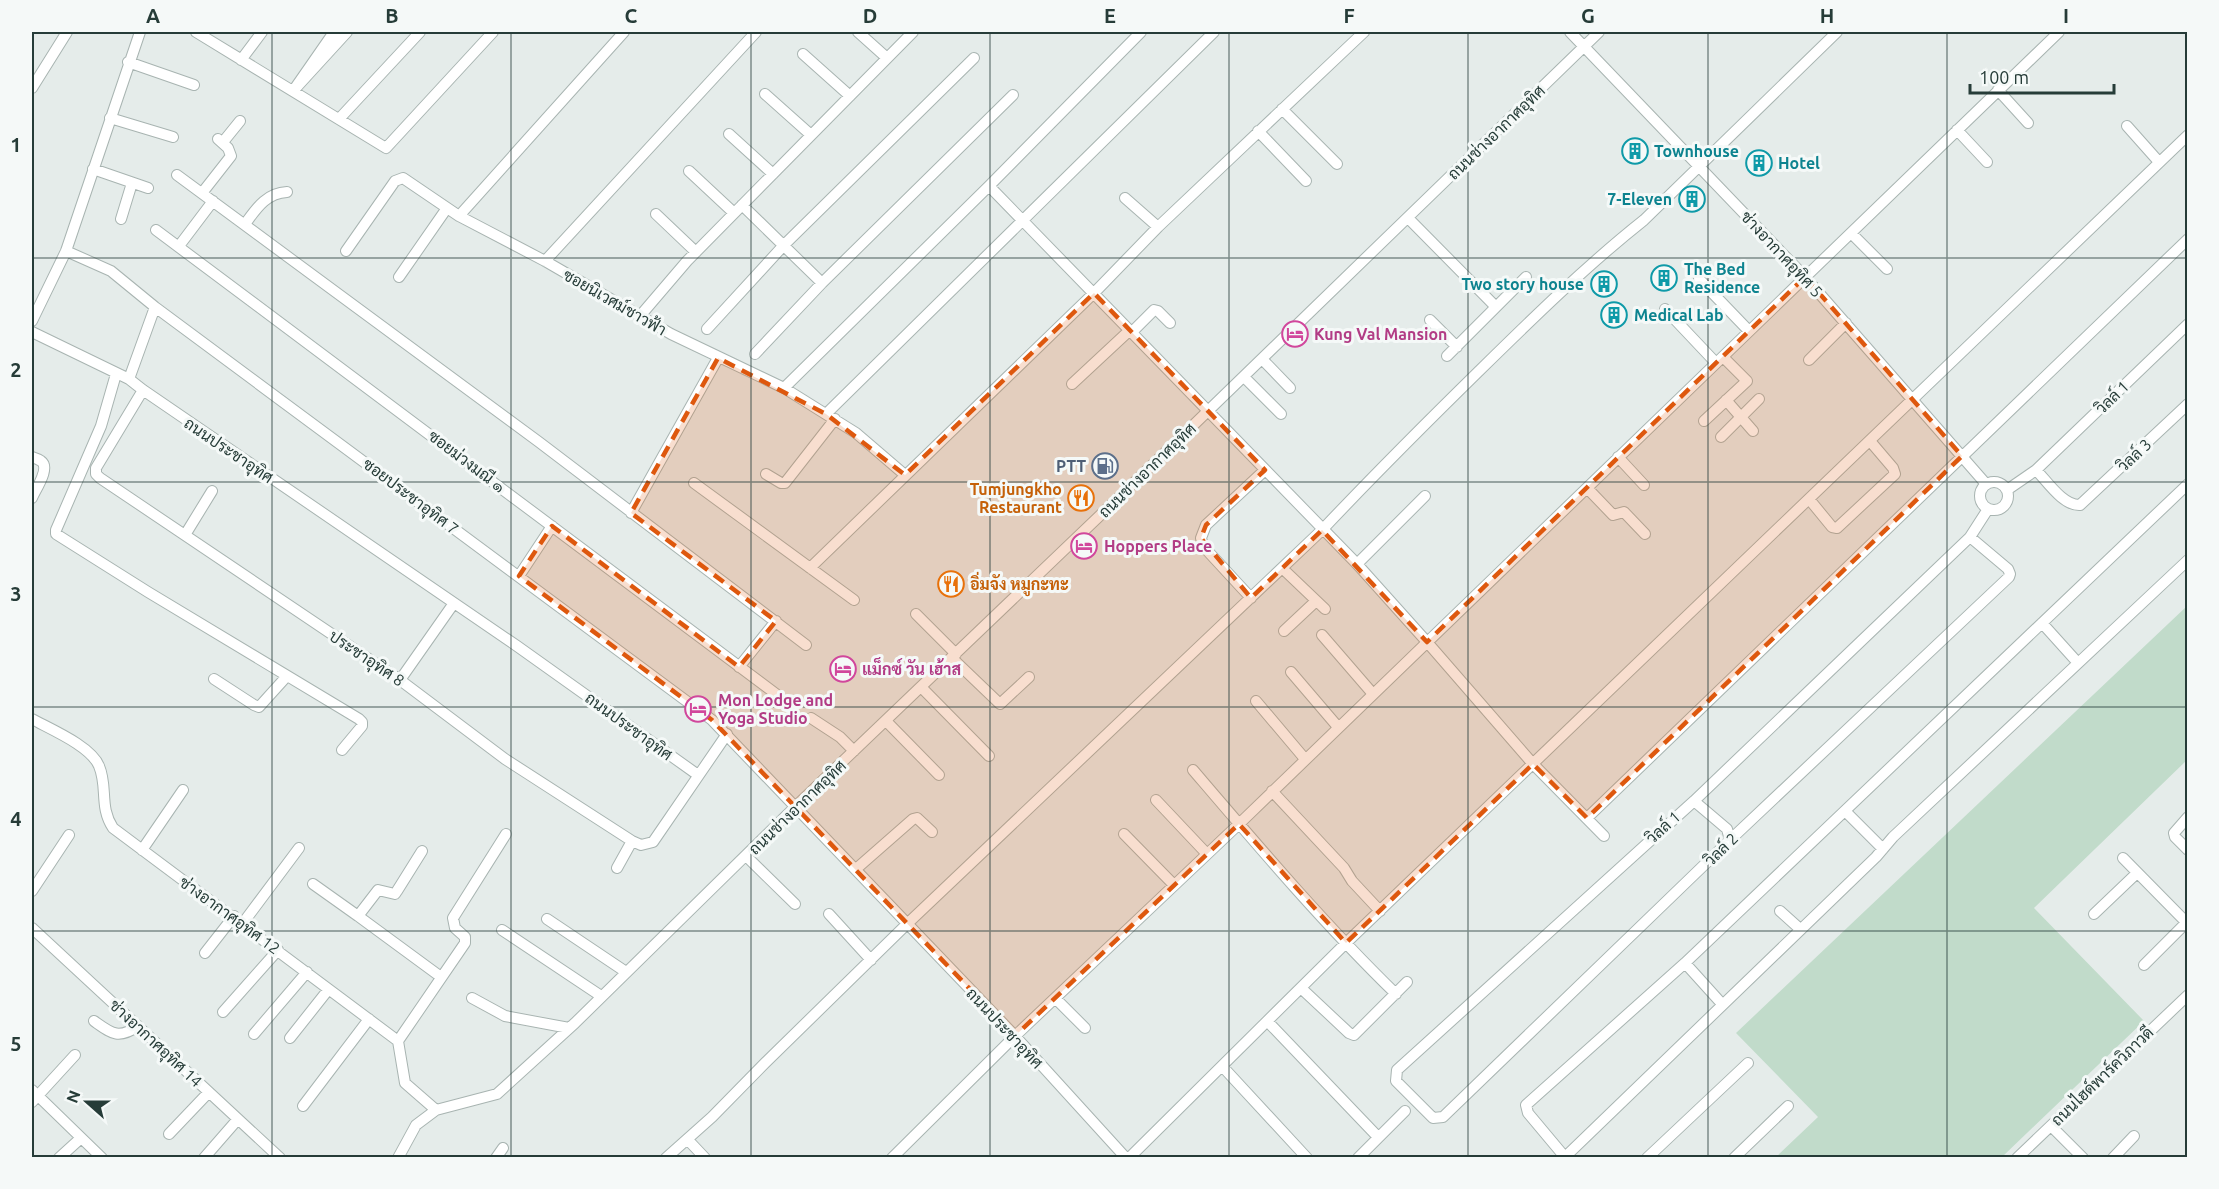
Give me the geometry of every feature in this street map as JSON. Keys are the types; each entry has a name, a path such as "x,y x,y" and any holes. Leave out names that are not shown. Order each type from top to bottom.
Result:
{"street":[{"path":"32,88 67,32"},
{"path":"32,321 66,251 140,32"},
{"path":"196,32 386,148 493,32"},
{"path":"242,60 262,32"},
{"path":"293,92 334,32"},
{"path":"293,92 347,32"},
{"path":"339,119 420,32"},
{"path":"459,216 624,32"},
{"path":"545,261 756,32"},
{"path":"858,32 887,58"},
{"path":"640,316 696,252 913,32"},
{"path":"784,388 990,186 1141,32"},
{"path":"766,474 785,483 830,416 1023,220 1214,32"},
{"path":"810,568 1094,293 1158,227 1364,32"},
{"name":"ช่างอากาศอุทิศ 5","path":"1570,32 1805,277 1986,484"},
{"name":"ถนนช่างอากาศอุทิศ","path":"404,1155 416,1125 436,1110 497,1094 568,1028 1599,32"},
{"path":"666,1158 688,1140 907,924 1322,530 1377,471 1518,333 1617,241 1644,220 1837,32"},
{"path":"892,1158 1015,1036 1239,824 2059,32"},
{"path":"803,54 850,96"},
{"path":"707,329 784,246 974,57"},
{"path":"128,62 194,84"},
{"path":"1998,90 2028,123"},
{"path":"765,94 811,135"},
{"path":"755,354 822,283 1014,95"},
{"path":"1282,109 1337,164"},
{"path":"110,118 173,137"},
{"path":"202,193 231,156 220,141 240,121"},
{"path":"2127,126 2159,162"},
{"path":"1957,130 1987,162"},
{"path":"1258,131 1306,181"},
{"path":"729,134 773,174"},
{"path":"1127,1158 1302,989 1346,943 2187,135"},
{"path":"93,169 148,188"},
{"path":"689,171 784,246 822,283"},
{"path":"177,175 539,442 806,645"},
{"name":"ซอยนิเวศม์ชาวฟ้า","path":"346,251 395,181 403,178 459,216 545,261 640,316 718,358 784,388 856,433 905,475"},
{"path":"121,219 132,183"},
{"path":"990,186 1357,564 1533,764 1604,836"},
{"path":"245,224 258,206 271,196 287,192"},
{"path":"1125,198 1158,227"},
{"path":"179,246 213,201"},
{"path":"399,277 447,208"},
{"path":"656,214 696,252"},
{"path":"1408,218 1496,307"},
{"name":"ซอยม่วงมณี ๑","path":"156,230 776,694"},
{"path":"1851,233 1887,268"},
{"path":"1587,818 2187,239"},
{"name":"ซอยประชาอุทิศ 7","path":"66,251 111,272 712,720 727,734"},
{"path":"1447,356 1526,277"},
{"path":"1699,279 1749,331"},
{"path":"129,379 155,307"},
{"path":"1665,309 1720,360 1747,381 1704,421"},
{"path":"1072,384 1154,310 1170,323"},
{"path":"1430,320 1457,347"},
{"path":"1809,360 1846,323"},
{"name":"วิลล์ 1","path":"2007,490 2036,470 2187,324"},
{"name":"ถนนประชาอุทิศ","path":"32,332 129,379 698,775"},
{"path":"631,513 718,358"},
{"path":"1262,359 1290,388"},
{"path":"116,374 101,426 56,534 362,723 342,750"},
{"path":"1244,377 1281,414"},
{"name":"ประชาอุทิศ 8","path":"143,390 96,468 96,474 400,680 505,759 632,841"},
{"path":"1721,437 1759,399"},
{"path":"1726,400 1753,431"},
{"name":"วิลล์ 3","path":"2036,470 2067,502 2080,505 2187,404"},
{"path":"1809,499 1832,527 1837,528 1895,474 1893,468 1870,441"},
{"path":"32,457 42,461 45,465 32,498"},
{"path":"1618,457 1644,485"},
{"path":"1251,598 1203,546 1201,538 1206,525 1265,470"},
{"path":"1995,482 2007,490 2007,502 1999,509 1988,509 1983,506 1979,497 1986,484 1995,482"},
{"path":"694,483 854,600"},
{"path":"2187,484 1685,963 1526,1105 1528,1113 1564,1157 2187,560"},
{"path":"1587,488 1613,515 1624,512 1645,534"},
{"path":"185,536 212,491"},
{"path":"1357,564 1425,496"},
{"name":"วิลล์ 1","path":"1433,1118 1396,1082 1397,1070 1694,801 1970,537 1988,509"},
{"path":"519,576 552,526"},
{"name":"วิลล์ 2","path":"1433,1118 1443,1117 1730,840 2008,578 2010,574 2008,569 1970,537"},
{"path":"1282,568 1325,609"},
{"path":"1284,631 1316,601"},
{"path":"400,680 454,603"},
{"path":"916,614 1000,704 1029,677"},
{"path":"739,667 776,621"},
{"path":"2042,623 2079,663"},
{"path":"1322,635 1373,694"},
{"path":"1291,672 1338,727"},
{"path":"214,679 260,707 287,676"},
{"path":"921,687 989,756"},
{"path":"1256,701 1305,759"},
{"path":"811,717 840,737 854,751"},
{"name":"ช่างอากาศอุทิศ 12","path":"32,719 91,754 99,765 108,819 113,828 398,1041"},
{"path":"886,721 939,776"},
{"path":"617,868 632,841 641,845 653,842 727,734"},
{"name":"ถนนประชาอุทิศ","path":"727,734 794,808 856,869 1015,1036 1127,1158"},
{"path":"1193,770 1346,943 1396,994"},
{"path":"142,850 183,790"},
{"path":"1272,791 1344,868 1352,882 1380,911"},
{"path":"1156,800 1207,854"},
{"path":"1694,801 1727,829 1730,840"},
{"path":"1845,811 1883,849"},
{"path":"2187,817 2174,833 2187,850"},
{"path":"856,869 913,819 916,818 932,832"},
{"path":"436,1110 405,1083 398,1041 466,940 455,928 453,918 506,834"},
{"path":"1124,834 1174,885"},
{"path":"32,891 69,835"},
{"path":"205,953 239,920 299,848"},
{"path":"358,916 378,890 395,894 422,851"},
{"path":"746,856 795,904"},
{"path":"2123,858 2187,924 2144,965"},
{"path":"2094,914 2137,873"},
{"path":"313,884 441,977"},
{"path":"1780,911 1800,929"},
{"path":"829,914 871,960"},
{"path":"547,919 626,972"},
{"name":"ช่างอากาศอุทิศ 14","path":"32,928 280,1158"},
{"path":"502,930 601,996"},
{"path":"223,1012 278,950"},
{"path":"1685,963 1722,1005"},
{"path":"254,1034 307,972"},
{"path":"1302,989 1349,1033 1354,1035 1407,982"},
{"path":"290,1038 328,990"},
{"name":"ถนนไฮด์พาร์ควิภาวดี","path":"2017,1158 2187,995"},
{"path":"472,998 505,1016 568,1028"},
{"path":"1056,999 1085,1028"},
{"path":"303,1106 369,1019"},
{"path":"94,1021 110,1033 120,1034 138,1026"},
{"path":"1268,1022 1378,1137"},
{"path":"75,1055 34,1096 102,1158"},
{"path":"1647,1158 1748,1064"},
{"path":"1222,1066 1307,1158"},
{"path":"169,1134 209,1092"},
{"path":"1734,1158 1788,1106"},
{"path":"1358,1158 1405,1111"},
{"path":"204,1158 238,1119"},
{"path":"2051,1126 2083,1158"},
{"path":"2113,1158 2134,1137"},
{"path":"60,1158 81,1138"},
{"path":"688,1140 705,1158"},
{"path":"495,1158 503,1148"}],"highlighted area":[{"path":"1805,277 1962,456 1587,818 1533,764 1346,943 1239,824 1015,1036 712,720 519,576 552,526 739,667 776,621 631,513 718,358 826,414 905,475 1094,293 1265,470 1206,525 1201,538 1251,598 1322,530 1427,642"}],"green space":[{"path":"2187,606 2187,760 2034,908 2144,1021 2002,1157 1776,1157 1818,1117 1736,1033"}],"place":[{"name":"Townhouse","path":"1635,151"},
{"name":"Hotel","path":"1759,163"},
{"name":"7-Eleven","path":"1692,199"},
{"name":"The Bed Residence","path":"1664,278"},
{"name":"Two story house","path":"1604,284"},
{"name":"Medical Lab","path":"1614,315"},
{"name":"Kung Val Mansion","path":"1295,334"},
{"name":"PTT","path":"1105,466"},
{"name":"Tumjungkho Restaurant","path":"1081,498"},
{"name":"Hoppers Place","path":"1084,546"},
{"name":"อิ่มจัง หมูกะทะ","path":"951,584"},
{"name":"แม็กซ์ วัน เฮ้าส","path":"843,669"},
{"name":"Mon Lodge and Yoga Studio","path":"698,709"}]}
